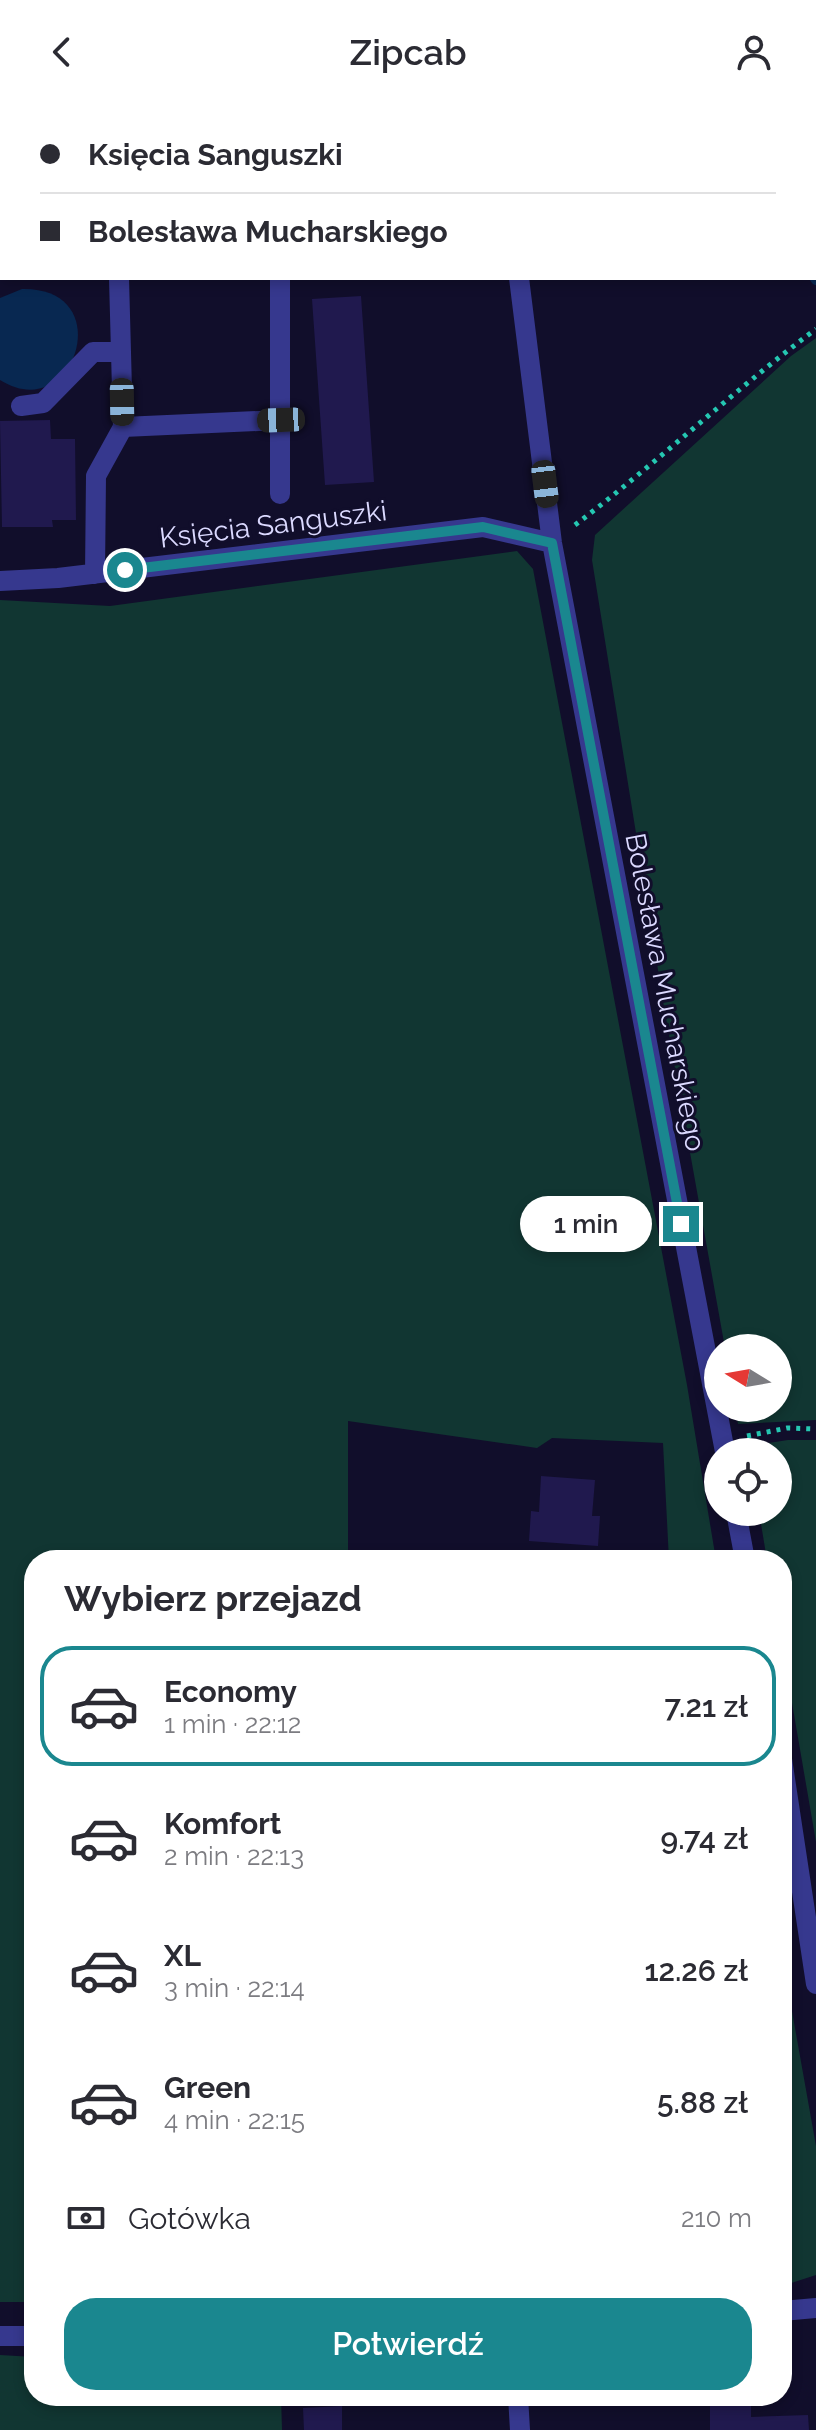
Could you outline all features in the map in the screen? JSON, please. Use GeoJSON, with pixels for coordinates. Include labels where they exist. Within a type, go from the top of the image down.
{"type":"FeatureCollection","features":[{"type":"Feature","properties":{"kind":"street"},"geometry":{"type":"LineString","coordinates":[[95,574],[96,476],[123,427],[119,280]]}},
{"type":"Feature","properties":{"kind":"street"},"geometry":{"type":"LineString","coordinates":[[280,280],[280,494]]}},
{"type":"Feature","properties":{"kind":"street","name":"Bolesława Mucharskiego"},"geometry":{"type":"LineString","coordinates":[[519,280],[552,543],[722,1438]]}},
{"type":"Feature","properties":{"kind":"street"},"geometry":{"type":"LineString","coordinates":[[21,406],[43,403],[93,352],[121,352]]}},
{"type":"Feature","properties":{"kind":"street"},"geometry":{"type":"LineString","coordinates":[[123,427],[281,420]]}},
{"type":"Feature","properties":{"kind":"street","name":"Księcia Sanguszki"},"geometry":{"type":"LineString","coordinates":[[0,581],[95,574],[483,527],[552,543]]}},
{"type":"Feature","properties":{"kind":"street"},"geometry":{"type":"LineString","coordinates":[[739,1526],[743,1550]]}},
{"type":"Feature","properties":{"kind":"street"},"geometry":{"type":"LineString","coordinates":[[792,1825],[816,1984]]}},
{"type":"Feature","properties":{"kind":"street"},"geometry":{"type":"LineString","coordinates":[[792,2310],[816,2308]]}},
{"type":"Feature","properties":{"kind":"street"},"geometry":{"type":"LineString","coordinates":[[0,2336],[24,2336]]}},
{"type":"Feature","properties":{"kind":"street"},"geometry":{"type":"LineString","coordinates":[[519,2406],[520,2430]]}},
{"type":"Feature","properties":{"kind":"path"},"geometry":{"type":"LineString","coordinates":[[552,543],[651,467],[755,374],[814,330]]}},
{"type":"Feature","properties":{"kind":"path"},"geometry":{"type":"LineString","coordinates":[[752,1438],[787,1428],[816,1429]]}},
{"type":"Feature","properties":{"kind":"green space"},"geometry":{"type":"Polygon","coordinates":[[[816,338],[816,1420],[792,1421],[792,1334],[722,1334],[664,1007],[592,560],[595,535],[791,356],[816,338]]]}},
{"type":"Feature","properties":{"kind":"green space"},"geometry":{"type":"Polygon","coordinates":[[[517,551],[533,569],[687,1385],[704,1488],[704,1526],[710,1526],[714,1550],[668,1550],[663,1443],[552,1438],[537,1448],[348,1421],[348,1550],[24,1550],[24,2302],[0,2302],[0,600],[110,606],[517,551]]]}},
{"type":"Feature","properties":{"kind":"green space"},"geometry":{"type":"Polygon","coordinates":[[[792,1440],[816,1440],[816,1842],[792,1703],[792,1550],[765,1550],[761,1526],[792,1526],[792,1440]]]}},
{"type":"Feature","properties":{"kind":"green space"},"geometry":{"type":"Polygon","coordinates":[[[792,2011],[816,2146],[816,2275],[792,2283],[792,2011]]]}},
{"type":"Feature","properties":{"kind":"green space"},"geometry":{"type":"Polygon","coordinates":[[[0,2355],[24,2356],[24,2406],[281,2406],[282,2430],[0,2430],[0,2355]]]}},
{"type":"Feature","properties":{"kind":"water"},"geometry":{"type":"Polygon","coordinates":[[[22,289],[52,294],[70,309],[78,329],[76,351],[65,371],[48,385],[26,390],[0,380],[0,298],[22,289]]]}},
{"type":"Feature","properties":{"kind":"building"},"geometry":{"type":"Polygon","coordinates":[[[361,296],[374,482],[325,485],[312,299],[361,296]]]}},
{"type":"Feature","properties":{"kind":"building"},"geometry":{"type":"Polygon","coordinates":[[[50,420],[51,439],[75,439],[76,520],[52,520],[53,527],[2,527],[0,421],[50,420]]]}},
{"type":"Feature","properties":{"kind":"building"},"geometry":{"type":"Polygon","coordinates":[[[541,1476],[595,1480],[592,1516],[600,1516],[598,1546],[529,1541],[531,1511],[539,1512],[541,1476]]]}},
{"type":"Feature","properties":{"kind":"building"},"geometry":{"type":"Polygon","coordinates":[[[342,2406],[342,2430],[304,2430],[303,2408],[342,2406]]]}},
{"type":"Feature","properties":{"kind":"building"},"geometry":{"type":"Polygon","coordinates":[[[710,2406],[751,2406],[751,2417],[808,2415],[809,2430],[710,2430],[710,2406]]]}},
{"type":"Feature","properties":{"kind":"route"},"geometry":{"type":"LineString","coordinates":[[125,570],[483,527],[552,543],[681,1224]]}}]}
